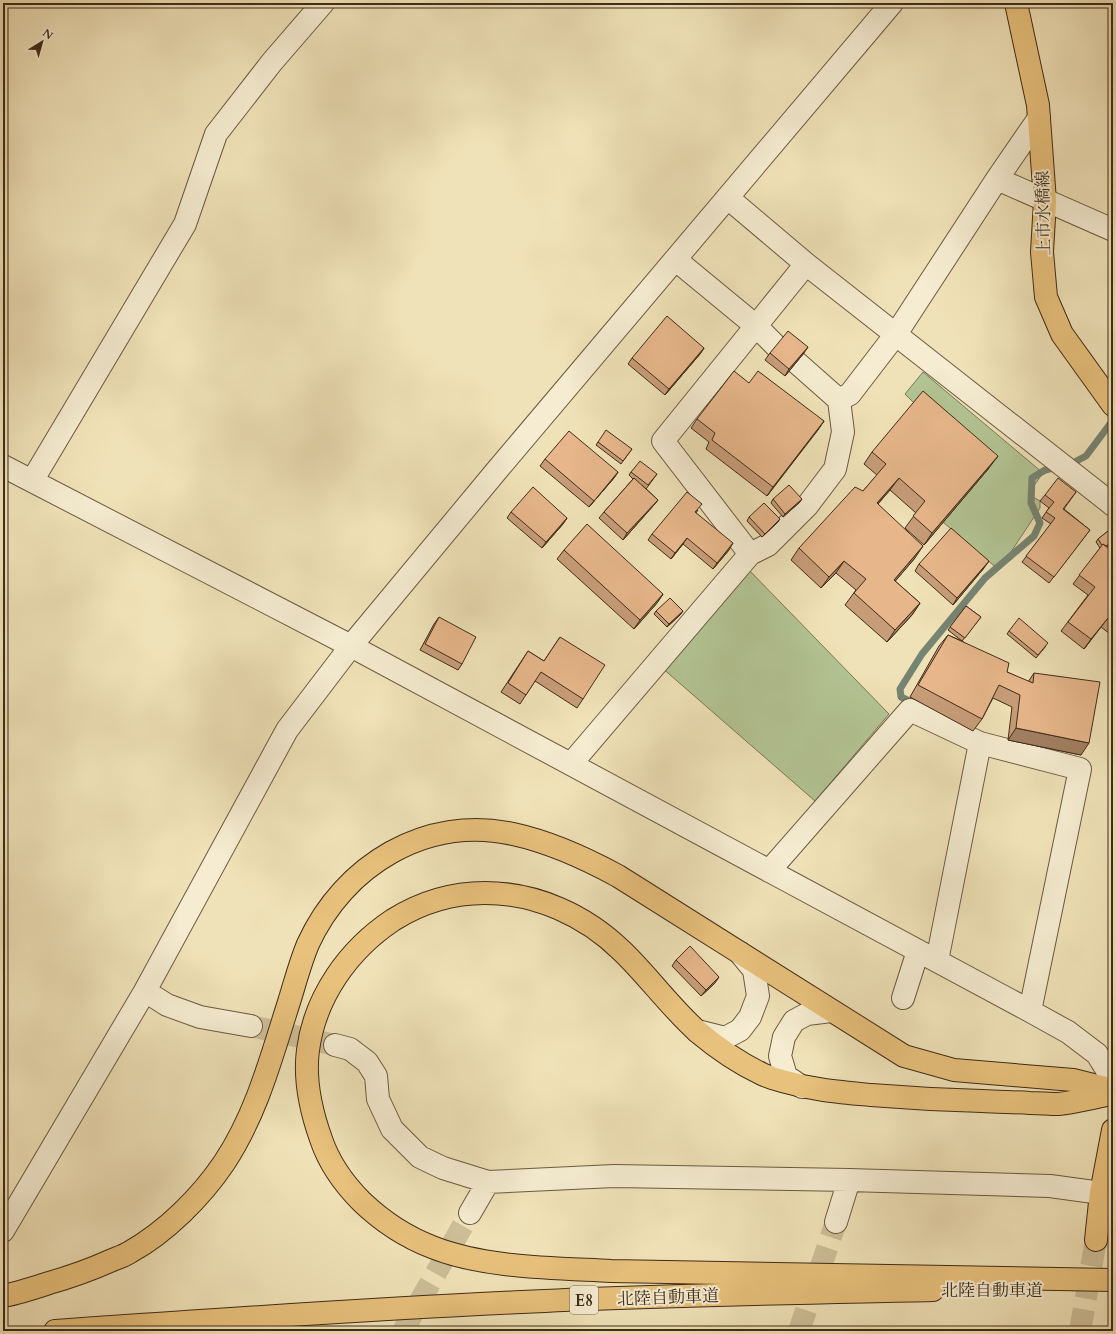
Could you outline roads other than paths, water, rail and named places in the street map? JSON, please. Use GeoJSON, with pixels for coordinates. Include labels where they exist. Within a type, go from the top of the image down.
{"type":"FeatureCollection","features":[{"type":"Feature","properties":{"kind":"main road","name":"上市水橋線"},"geometry":{"type":"LineString","coordinates":[[1016,3],[1038,105],[1045,201],[1042,252],[1046,297],[1062,334],[1113,405]]}},
{"type":"Feature","properties":{"kind":"main road"},"geometry":{"type":"LineString","coordinates":[[3,1296],[80,1274],[130,1252],[165,1228],[199,1196],[224,1164],[244,1129],[256,1102],[305,952],[324,915],[347,887],[371,865],[395,849],[450,831],[488,830],[513,834],[543,842],[585,858],[618,876],[904,1056],[954,1070],[1073,1080],[1113,1090]]}},
{"type":"Feature","properties":{"kind":"main road"},"geometry":{"type":"LineString","coordinates":[[1113,1094],[1059,1104],[926,1100],[822,1091],[802,1087],[764,1075],[726,1053],[697,1031],[622,950],[594,928],[564,910],[533,898],[499,893],[469,893],[437,900],[403,914],[377,930],[356,950],[334,979],[317,1012],[308,1050],[308,1079],[311,1111],[323,1145],[333,1166],[351,1191],[373,1212],[398,1230],[432,1248],[473,1259],[535,1267],[610,1271],[1113,1280]]}},
{"type":"Feature","properties":{"kind":"main road"},"geometry":{"type":"LineString","coordinates":[[1096,1240],[1101,1193],[1113,1130]]}},
{"type":"Feature","properties":{"kind":"main road","name":"北陸自動車道"},"geometry":{"type":"LineString","coordinates":[[55,1331],[288,1315],[524,1302],[742,1294],[953,1290],[1113,1290]]}},
{"type":"Feature","properties":{"kind":"street"},"geometry":{"type":"LineString","coordinates":[[32,481],[185,224],[216,134],[272,62],[323,3]]}},
{"type":"Feature","properties":{"kind":"street"},"geometry":{"type":"LineString","coordinates":[[4,1229],[145,991],[287,730],[351,646],[498,469],[892,3]]}},
{"type":"Feature","properties":{"kind":"street"},"geometry":{"type":"LineString","coordinates":[[839,400],[850,394],[896,334],[997,179],[1039,118]]}},
{"type":"Feature","properties":{"kind":"street"},"geometry":{"type":"LineString","coordinates":[[997,179],[1113,230]]}},
{"type":"Feature","properties":{"kind":"street"},"geometry":{"type":"LineString","coordinates":[[728,198],[806,264],[1113,505]]}},
{"type":"Feature","properties":{"kind":"street"},"geometry":{"type":"LineString","coordinates":[[676,260],[756,326],[776,346]]}},
{"type":"Feature","properties":{"kind":"street"},"geometry":{"type":"LineString","coordinates":[[750,554],[664,441],[806,264]]}},
{"type":"Feature","properties":{"kind":"street"},"geometry":{"type":"LineString","coordinates":[[571,764],[750,554],[768,545],[807,506],[835,469],[843,432],[839,400],[796,362]]}},
{"type":"Feature","properties":{"kind":"street"},"geometry":{"type":"LineString","coordinates":[[3,466],[351,646],[1068,1032],[1097,1054],[1113,1080]]}},
{"type":"Feature","properties":{"kind":"street"},"geometry":{"type":"LineString","coordinates":[[769,871],[910,710],[980,743],[1080,770],[1030,1011]]}},
{"type":"Feature","properties":{"kind":"street"},"geometry":{"type":"LineString","coordinates":[[903,998],[928,956],[980,743]]}},
{"type":"Feature","properties":{"kind":"street"},"geometry":{"type":"LineString","coordinates":[[697,1031],[725,1038],[740,1030],[750,1017],[758,996],[754,970],[740,953]]}},
{"type":"Feature","properties":{"kind":"street"},"geometry":{"type":"LineString","coordinates":[[145,991],[167,1005],[200,1017],[251,1026]]}},
{"type":"Feature","properties":{"kind":"street"},"geometry":{"type":"LineString","coordinates":[[802,1087],[786,1076],[780,1056],[784,1037],[794,1022],[807,1014],[831,1011]]}},
{"type":"Feature","properties":{"kind":"street"},"geometry":{"type":"LineString","coordinates":[[335,1045],[350,1049],[367,1062],[376,1076],[378,1099],[392,1129],[420,1157],[443,1168],[488,1182],[614,1176],[849,1180],[1050,1186],[1101,1193]]}},
{"type":"Feature","properties":{"kind":"street"},"geometry":{"type":"LineString","coordinates":[[836,1222],[849,1180]]}},
{"type":"Feature","properties":{"kind":"street"},"geometry":{"type":"LineString","coordinates":[[470,1213],[488,1182]]}},
{"type":"Feature","properties":{"kind":"waterway"},"geometry":{"type":"LineString","coordinates":[[1069,465],[1086,456],[1113,420]]}},
{"type":"Feature","properties":{"kind":"waterway"},"geometry":{"type":"LineString","coordinates":[[915,704],[901,697],[900,689],[922,654],[985,578],[1034,536],[1040,523],[1031,503],[1032,478],[1045,470],[1057,467]]}},
{"type":"Feature","properties":{"kind":"tunnel"},"geometry":{"type":"LineString","coordinates":[[251,1026],[335,1045]]}},
{"type":"Feature","properties":{"kind":"tunnel"},"geometry":{"type":"LineString","coordinates":[[403,1331],[470,1213]]}},
{"type":"Feature","properties":{"kind":"tunnel"},"geometry":{"type":"LineString","coordinates":[[799,1331],[836,1222]]}},
{"type":"Feature","properties":{"kind":"tunnel"},"geometry":{"type":"LineString","coordinates":[[1080,1331],[1096,1240]]}}]}
